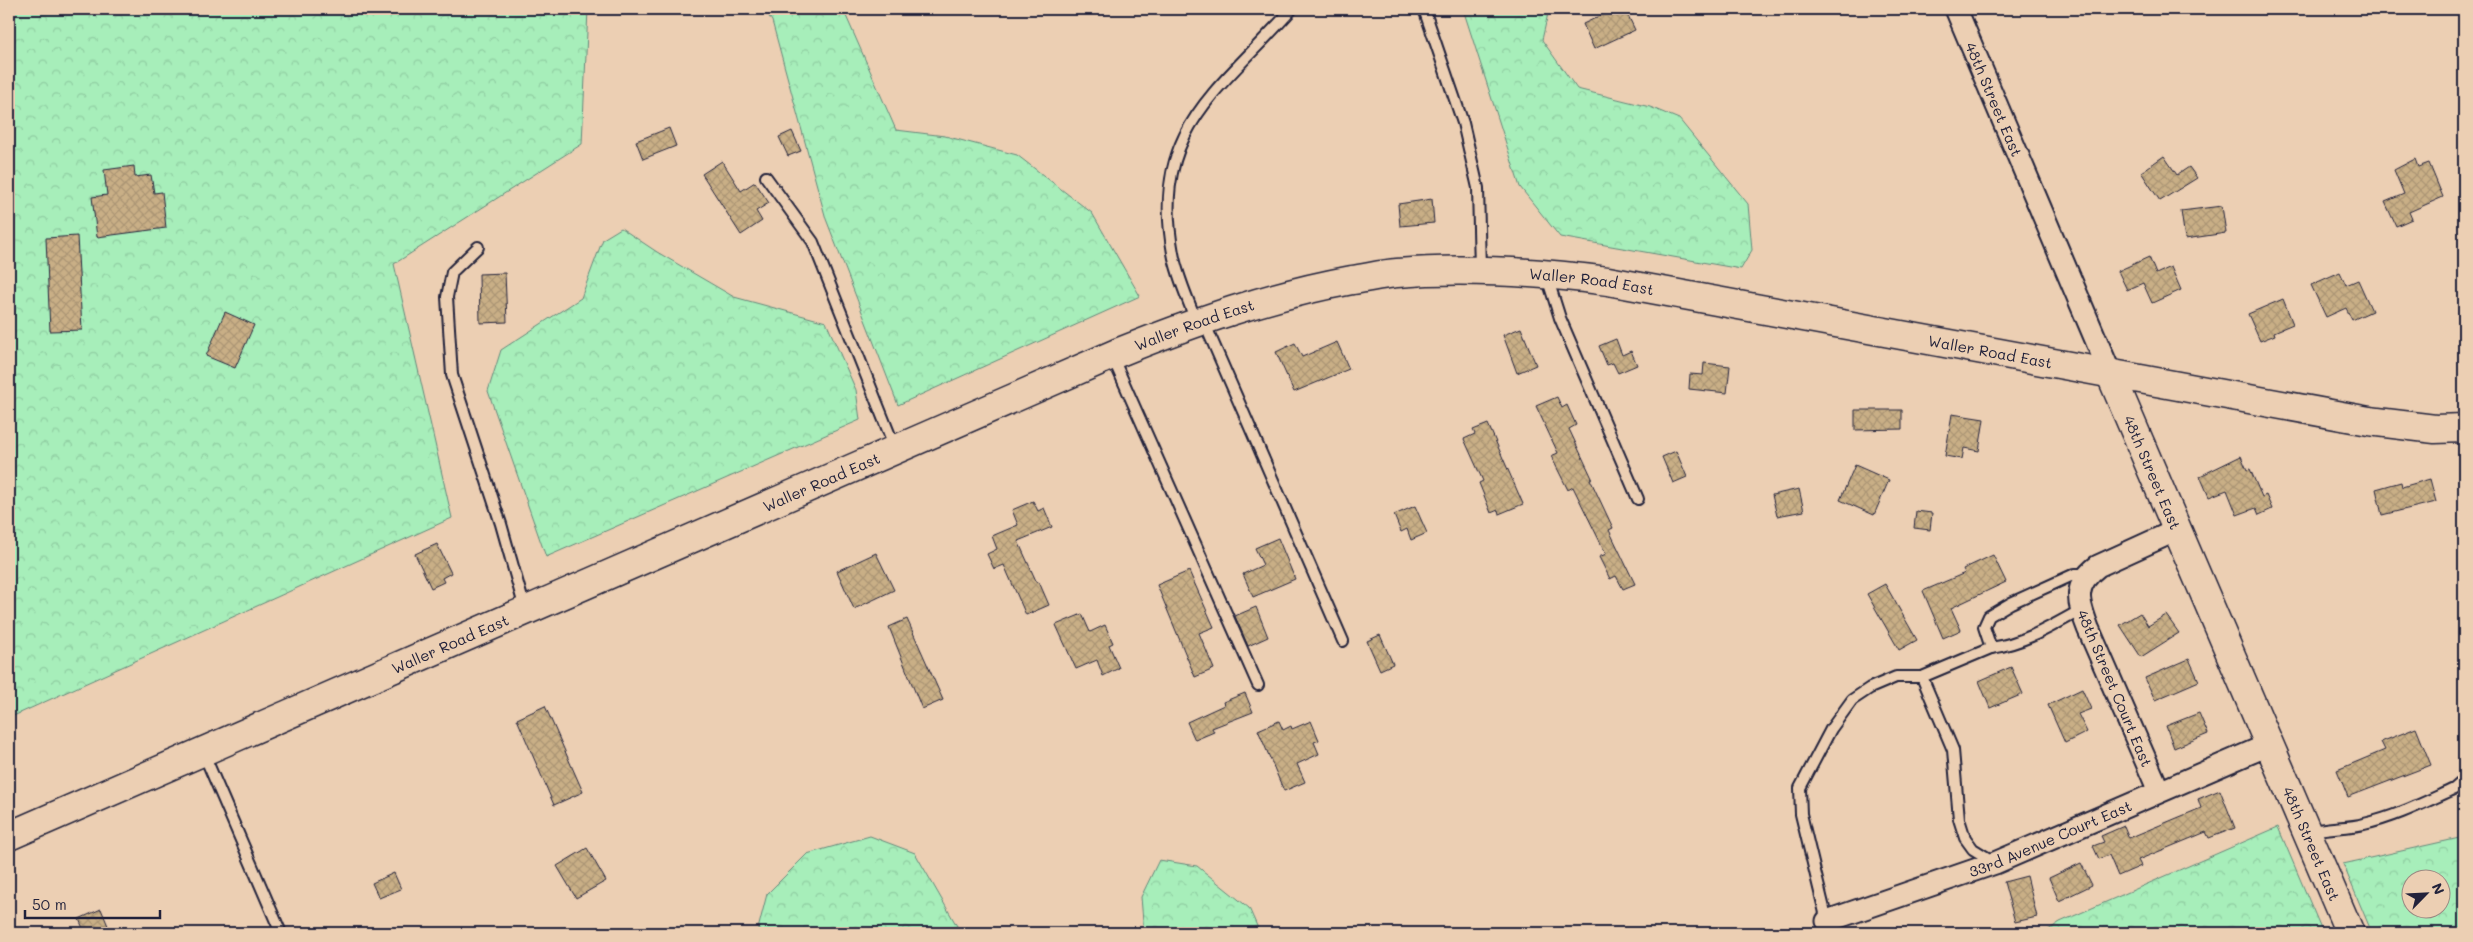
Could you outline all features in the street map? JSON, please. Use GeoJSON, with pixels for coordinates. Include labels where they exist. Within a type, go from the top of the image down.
{"type":"FeatureCollection","features":[{"type":"Feature","properties":{"kind":"street","name":"48th Street East"},"geometry":{"type":"LineString","coordinates":[[1956,9],[2268,745],[2350,933]]}},
{"type":"Feature","properties":{"kind":"street","name":"Waller Road East"},"geometry":{"type":"LineString","coordinates":[[9,836],[1112,355],[1199,320],[1315,287],[1395,273],[1480,270],[1546,274],[1608,281],[2369,421],[2435,430],[2464,428]]}},
{"type":"Feature","properties":{"kind":"street"},"geometry":{"type":"LineString","coordinates":[[2085,579],[2110,559],[2177,530]]}},
{"type":"Feature","properties":{"kind":"street","name":"48th Street Court East"},"geometry":{"type":"LineString","coordinates":[[2085,579],[2079,594],[2081,610],[2159,791]]}},
{"type":"Feature","properties":{"kind":"street","name":"33rd Avenue Court East"},"geometry":{"type":"LineString","coordinates":[[1827,921],[1995,863],[2268,745]]}},
{"type":"Feature","properties":{"kind":"lane"},"geometry":{"type":"LineString","coordinates":[[1292,9],[1213,92],[1192,119],[1178,147],[1170,178],[1168,218],[1173,254],[1199,320],[1343,641]]}},
{"type":"Feature","properties":{"kind":"lane"},"geometry":{"type":"LineString","coordinates":[[1424,9],[1463,123],[1478,188],[1480,270]]}},
{"type":"Feature","properties":{"kind":"lane"},"geometry":{"type":"LineString","coordinates":[[766,177],[814,242],[895,449]]}},
{"type":"Feature","properties":{"kind":"lane"},"geometry":{"type":"LineString","coordinates":[[478,247],[452,272],[447,297],[452,375],[501,524],[525,610]]}},
{"type":"Feature","properties":{"kind":"lane"},"geometry":{"type":"LineString","coordinates":[[1546,274],[1560,318],[1638,499]]}},
{"type":"Feature","properties":{"kind":"lane"},"geometry":{"type":"LineString","coordinates":[[1112,355],[1258,684]]}},
{"type":"Feature","properties":{"kind":"lane"},"geometry":{"type":"LineString","coordinates":[[1991,648],[1984,627],[1989,616],[2041,588],[2074,574],[2085,579]]}},
{"type":"Feature","properties":{"kind":"lane"},"geometry":{"type":"LineString","coordinates":[[1827,921],[1801,814],[1800,788],[1831,729],[1852,700],[1870,688],[1896,677],[1922,677],[1991,648],[2026,640],[2081,610]]}},
{"type":"Feature","properties":{"kind":"lane"},"geometry":{"type":"LineString","coordinates":[[1922,677],[1953,750],[1959,820],[1965,838],[1974,849],[1995,863]]}},
{"type":"Feature","properties":{"kind":"lane"},"geometry":{"type":"LineString","coordinates":[[202,752],[281,933]]}},
{"type":"Feature","properties":{"kind":"lane"},"geometry":{"type":"LineString","coordinates":[[2309,841],[2320,829],[2362,825],[2385,818],[2454,789],[2462,782]]}},
{"type":"Feature","properties":{"kind":"green space"},"geometry":{"type":"Polygon","coordinates":[[[9,9],[588,9],[582,144],[394,264],[452,518],[9,718],[9,9]]]}},
{"type":"Feature","properties":{"kind":"green space"},"geometry":{"type":"Polygon","coordinates":[[[764,9],[843,9],[896,130],[945,136],[1017,155],[1092,213],[1140,296],[898,405],[826,219],[772,21],[764,9]]]}},
{"type":"Feature","properties":{"kind":"green space"},"geometry":{"type":"Polygon","coordinates":[[[1463,9],[1549,9],[1542,40],[1577,89],[1650,107],[1679,119],[1748,204],[1752,250],[1741,269],[1560,237],[1520,187],[1463,9]]]}},
{"type":"Feature","properties":{"kind":"green space"},"geometry":{"type":"Polygon","coordinates":[[[621,228],[657,252],[734,297],[826,322],[856,390],[860,420],[546,557],[488,391],[501,350],[581,298],[603,239],[621,228]]]}},
{"type":"Feature","properties":{"kind":"green space"},"geometry":{"type":"Polygon","coordinates":[[[2278,827],[2323,933],[2044,933],[2060,922],[2278,827]]]}},
{"type":"Feature","properties":{"kind":"green space"},"geometry":{"type":"Polygon","coordinates":[[[870,836],[915,853],[961,933],[757,933],[767,894],[807,854],[870,836]]]}},
{"type":"Feature","properties":{"kind":"green space"},"geometry":{"type":"Polygon","coordinates":[[[2464,837],[2464,933],[2372,933],[2343,864],[2464,837]]]}},
{"type":"Feature","properties":{"kind":"green space"},"geometry":{"type":"Polygon","coordinates":[[[1159,860],[1197,866],[1249,908],[1260,933],[1144,933],[1141,897],[1159,860]]]}},
{"type":"Feature","properties":{"kind":"building"},"geometry":{"type":"Polygon","coordinates":[[[1615,9],[1625,9],[1635,30],[1594,49],[1583,24],[1615,9]]]}},
{"type":"Feature","properties":{"kind":"building"},"geometry":{"type":"Polygon","coordinates":[[[669,128],[676,146],[643,159],[636,141],[669,128]]]}},
{"type":"Feature","properties":{"kind":"building"},"geometry":{"type":"Polygon","coordinates":[[[792,131],[801,151],[788,156],[779,137],[792,131]]]}},
{"type":"Feature","properties":{"kind":"building"},"geometry":{"type":"Polygon","coordinates":[[[2164,156],[2177,175],[2189,167],[2197,178],[2160,201],[2141,172],[2164,156]]]}},
{"type":"Feature","properties":{"kind":"building"},"geometry":{"type":"Polygon","coordinates":[[[2415,159],[2418,167],[2429,163],[2443,197],[2409,212],[2412,219],[2396,226],[2385,202],[2404,194],[2394,170],[2415,159]]]}},
{"type":"Feature","properties":{"kind":"building"},"geometry":{"type":"Polygon","coordinates":[[[722,161],[741,191],[755,182],[769,203],[756,211],[762,221],[741,235],[702,174],[722,161]]]}},
{"type":"Feature","properties":{"kind":"building"},"geometry":{"type":"Polygon","coordinates":[[[134,166],[135,177],[151,175],[154,193],[162,192],[166,228],[97,237],[92,197],[107,195],[104,170],[134,166]]]}},
{"type":"Feature","properties":{"kind":"building"},"geometry":{"type":"Polygon","coordinates":[[[1432,199],[1434,223],[1400,226],[1398,204],[1432,199]]]}},
{"type":"Feature","properties":{"kind":"building"},"geometry":{"type":"Polygon","coordinates":[[[2222,206],[2226,233],[2185,239],[2181,211],[2222,206]]]}},
{"type":"Feature","properties":{"kind":"building"},"geometry":{"type":"Polygon","coordinates":[[[77,236],[82,330],[50,331],[46,238],[77,236]]]}},
{"type":"Feature","properties":{"kind":"building"},"geometry":{"type":"Polygon","coordinates":[[[2149,257],[2156,274],[2171,267],[2181,290],[2152,303],[2143,283],[2127,290],[2118,271],[2149,257]]]}},
{"type":"Feature","properties":{"kind":"building"},"geometry":{"type":"Polygon","coordinates":[[[2340,272],[2346,285],[2358,280],[2372,311],[2352,320],[2346,308],[2326,317],[2311,285],[2340,272]]]}},
{"type":"Feature","properties":{"kind":"building"},"geometry":{"type":"Polygon","coordinates":[[[505,273],[507,322],[480,323],[479,274],[505,273]]]}},
{"type":"Feature","properties":{"kind":"building"},"geometry":{"type":"Polygon","coordinates":[[[2283,299],[2293,324],[2274,332],[2275,335],[2260,341],[2248,314],[2283,299]]]}},
{"type":"Feature","properties":{"kind":"building"},"geometry":{"type":"Polygon","coordinates":[[[225,312],[254,325],[235,368],[206,356],[225,312]]]}},
{"type":"Feature","properties":{"kind":"building"},"geometry":{"type":"Polygon","coordinates":[[[1521,328],[1536,365],[1517,373],[1503,335],[1521,328]]]}},
{"type":"Feature","properties":{"kind":"building"},"geometry":{"type":"Polygon","coordinates":[[[1616,339],[1622,355],[1631,351],[1637,365],[1618,373],[1613,363],[1607,365],[1599,346],[1616,339]]]}},
{"type":"Feature","properties":{"kind":"building"},"geometry":{"type":"Polygon","coordinates":[[[1337,342],[1349,369],[1294,392],[1276,352],[1295,343],[1302,357],[1337,342]]]}},
{"type":"Feature","properties":{"kind":"building"},"geometry":{"type":"Polygon","coordinates":[[[1704,363],[1730,366],[1727,393],[1689,389],[1690,374],[1703,375],[1704,363]]]}},
{"type":"Feature","properties":{"kind":"building"},"geometry":{"type":"Polygon","coordinates":[[[1557,397],[1562,408],[1567,405],[1576,425],[1569,429],[1613,528],[1609,530],[1635,584],[1623,589],[1616,576],[1610,579],[1599,557],[1606,554],[1573,487],[1568,490],[1551,456],[1558,453],[1536,406],[1557,397]]]}},
{"type":"Feature","properties":{"kind":"building"},"geometry":{"type":"Polygon","coordinates":[[[1855,410],[1902,410],[1902,429],[1855,430],[1855,410]]]}},
{"type":"Feature","properties":{"kind":"building"},"geometry":{"type":"Polygon","coordinates":[[[1952,414],[1984,419],[1979,451],[1964,448],[1962,459],[1945,456],[1952,414]]]}},
{"type":"Feature","properties":{"kind":"building"},"geometry":{"type":"Polygon","coordinates":[[[1488,424],[1523,504],[1499,514],[1498,510],[1491,513],[1479,483],[1483,481],[1464,439],[1475,434],[1473,430],[1488,424]]]}},
{"type":"Feature","properties":{"kind":"building"},"geometry":{"type":"Polygon","coordinates":[[[1676,451],[1687,477],[1673,483],[1662,457],[1676,451]]]}},
{"type":"Feature","properties":{"kind":"building"},"geometry":{"type":"Polygon","coordinates":[[[2241,456],[2247,470],[2250,469],[2262,497],[2266,495],[2272,509],[2259,515],[2256,508],[2237,515],[2227,490],[2209,497],[2200,476],[2241,456]]]}},
{"type":"Feature","properties":{"kind":"building"},"geometry":{"type":"Polygon","coordinates":[[[1855,465],[1889,480],[1874,515],[1840,500],[1855,465]]]}},
{"type":"Feature","properties":{"kind":"building"},"geometry":{"type":"Polygon","coordinates":[[[2430,479],[2436,502],[2382,515],[2376,489],[2401,482],[2402,487],[2430,479]]]}},
{"type":"Feature","properties":{"kind":"building"},"geometry":{"type":"Polygon","coordinates":[[[1799,489],[1804,511],[1777,516],[1772,495],[1799,489]]]}},
{"type":"Feature","properties":{"kind":"building"},"geometry":{"type":"Polygon","coordinates":[[[1033,501],[1038,511],[1044,508],[1052,527],[1018,541],[1049,605],[1026,615],[1004,565],[994,569],[987,554],[997,549],[992,536],[1018,525],[1012,510],[1033,501]]]}},
{"type":"Feature","properties":{"kind":"building"},"geometry":{"type":"Polygon","coordinates":[[[1415,506],[1427,533],[1411,540],[1407,529],[1401,532],[1394,515],[1415,506]]]}},
{"type":"Feature","properties":{"kind":"building"},"geometry":{"type":"Polygon","coordinates":[[[1916,511],[1932,513],[1930,530],[1914,528],[1916,511]]]}},
{"type":"Feature","properties":{"kind":"building"},"geometry":{"type":"Polygon","coordinates":[[[1278,538],[1295,579],[1253,597],[1243,574],[1263,565],[1255,548],[1278,538]]]}},
{"type":"Feature","properties":{"kind":"building"},"geometry":{"type":"Polygon","coordinates":[[[437,544],[451,573],[442,578],[444,582],[431,588],[415,554],[437,544]]]}},
{"type":"Feature","properties":{"kind":"building"},"geometry":{"type":"Polygon","coordinates":[[[876,553],[894,590],[854,609],[837,571],[876,553]]]}},
{"type":"Feature","properties":{"kind":"building"},"geometry":{"type":"Polygon","coordinates":[[[1993,555],[2006,582],[1951,608],[1961,630],[1943,638],[1923,591],[1965,573],[1963,569],[1993,555]]]}},
{"type":"Feature","properties":{"kind":"building"},"geometry":{"type":"Polygon","coordinates":[[[1189,571],[1214,627],[1199,633],[1214,669],[1195,677],[1157,585],[1189,571]]]}},
{"type":"Feature","properties":{"kind":"building"},"geometry":{"type":"Polygon","coordinates":[[[1885,584],[1917,640],[1899,650],[1867,594],[1885,584]]]}},
{"type":"Feature","properties":{"kind":"building"},"geometry":{"type":"Polygon","coordinates":[[[1256,607],[1268,637],[1248,646],[1235,616],[1256,607]]]}},
{"type":"Feature","properties":{"kind":"building"},"geometry":{"type":"Polygon","coordinates":[[[2140,613],[2148,626],[2166,615],[2179,633],[2141,657],[2120,625],[2140,613]]]}},
{"type":"Feature","properties":{"kind":"building"},"geometry":{"type":"Polygon","coordinates":[[[1082,614],[1090,632],[1105,625],[1113,643],[1109,645],[1119,668],[1103,676],[1097,660],[1076,669],[1056,625],[1082,614]]]}},
{"type":"Feature","properties":{"kind":"building"},"geometry":{"type":"Polygon","coordinates":[[[907,619],[943,700],[922,709],[889,627],[907,619]]]}},
{"type":"Feature","properties":{"kind":"building"},"geometry":{"type":"Polygon","coordinates":[[[1380,635],[1393,664],[1380,670],[1367,641],[1380,635]]]}},
{"type":"Feature","properties":{"kind":"building"},"geometry":{"type":"Polygon","coordinates":[[[2189,659],[2199,681],[2155,700],[2145,678],[2189,659]]]}},
{"type":"Feature","properties":{"kind":"building"},"geometry":{"type":"Polygon","coordinates":[[[2011,667],[2023,694],[1990,708],[1979,681],[2011,667]]]}},
{"type":"Feature","properties":{"kind":"building"},"geometry":{"type":"Polygon","coordinates":[[[2082,689],[2091,709],[2078,714],[2087,732],[2065,743],[2048,705],[2082,689]]]}},
{"type":"Feature","properties":{"kind":"building"},"geometry":{"type":"Polygon","coordinates":[[[1245,693],[1253,712],[1212,728],[1214,732],[1195,740],[1187,722],[1224,705],[1223,702],[1245,693]]]}},
{"type":"Feature","properties":{"kind":"building"},"geometry":{"type":"Polygon","coordinates":[[[545,706],[583,792],[554,805],[517,719],[545,706]]]}},
{"type":"Feature","properties":{"kind":"building"},"geometry":{"type":"Polygon","coordinates":[[[2199,713],[2208,734],[2174,748],[2166,726],[2199,713]]]}},
{"type":"Feature","properties":{"kind":"building"},"geometry":{"type":"Polygon","coordinates":[[[1279,721],[1283,730],[1291,726],[1292,729],[1311,721],[1319,740],[1314,742],[1319,754],[1297,764],[1305,782],[1284,791],[1258,730],[1279,721]]]}},
{"type":"Feature","properties":{"kind":"building"},"geometry":{"type":"Polygon","coordinates":[[[2416,728],[2431,765],[2348,797],[2337,770],[2385,750],[2381,742],[2416,728]]]}},
{"type":"Feature","properties":{"kind":"building"},"geometry":{"type":"Polygon","coordinates":[[[2220,790],[2235,828],[2209,838],[2206,832],[2138,860],[2141,866],[2118,876],[2109,855],[2099,859],[2093,846],[2104,842],[2101,836],[2124,826],[2129,838],[2201,808],[2198,799],[2220,790]]]}},
{"type":"Feature","properties":{"kind":"building"},"geometry":{"type":"Polygon","coordinates":[[[587,848],[606,881],[576,898],[557,866],[587,848]]]}},
{"type":"Feature","properties":{"kind":"building"},"geometry":{"type":"Polygon","coordinates":[[[2081,863],[2092,885],[2059,901],[2049,878],[2081,863]]]}},
{"type":"Feature","properties":{"kind":"building"},"geometry":{"type":"Polygon","coordinates":[[[394,873],[401,889],[379,898],[372,883],[394,873]]]}},
{"type":"Feature","properties":{"kind":"building"},"geometry":{"type":"Polygon","coordinates":[[[2027,876],[2037,917],[2015,922],[2004,882],[2027,876]]]}},
{"type":"Feature","properties":{"kind":"building"},"geometry":{"type":"Polygon","coordinates":[[[101,909],[111,933],[85,933],[79,919],[101,909]]]}}]}
